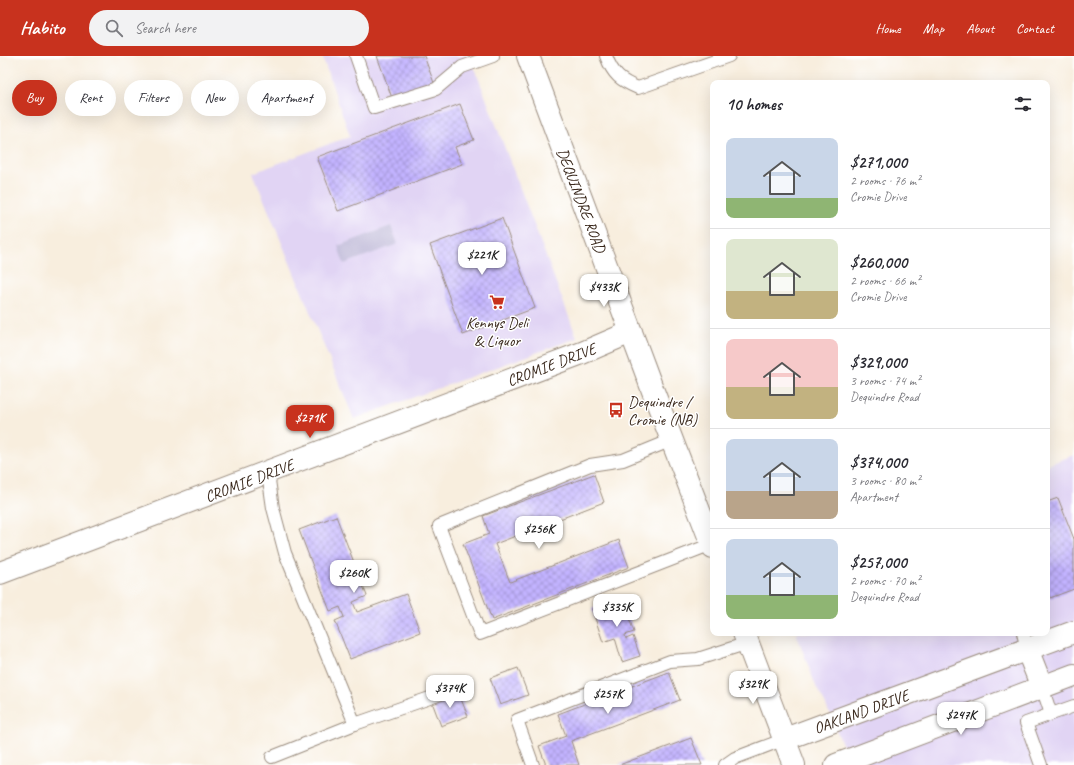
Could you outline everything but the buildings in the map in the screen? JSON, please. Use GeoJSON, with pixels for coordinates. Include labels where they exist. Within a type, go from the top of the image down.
{"type":"FeatureCollection","features":[{"type":"Feature","properties":{"kind":"street","name":"DEQUINDRE ROAD"},"geometry":{"type":"LineString","coordinates":[[528,56],[710,540]]}},
{"type":"Feature","properties":{"kind":"street","name":"CROMIE DRIVE"},"geometry":{"type":"LineString","coordinates":[[0,573],[268,473],[582,353],[631,332]]}},
{"type":"Feature","properties":{"kind":"street","name":"OAKLAND DRIVE"},"geometry":{"type":"LineString","coordinates":[[785,739],[1025,641],[1074,632]]}},
{"type":"Feature","properties":{"kind":"street"},"geometry":{"type":"LineString","coordinates":[[746,638],[794,765]]}},
{"type":"Feature","properties":{"kind":"street"},"geometry":{"type":"LineString","coordinates":[[1025,641],[1042,687]]}},
{"type":"Feature","properties":{"kind":"street"},"geometry":{"type":"LineString","coordinates":[[836,765],[1074,675]]}},
{"type":"Feature","properties":{"kind":"lane"},"geometry":{"type":"LineString","coordinates":[[356,56],[374,108],[436,89],[462,67],[493,56]]}},
{"type":"Feature","properties":{"kind":"lane"},"geometry":{"type":"LineString","coordinates":[[606,56],[610,66],[622,81],[638,88],[729,56]]}},
{"type":"Feature","properties":{"kind":"lane"},"geometry":{"type":"LineString","coordinates":[[672,440],[623,460],[590,465],[439,526],[480,634],[710,546]]}},
{"type":"Feature","properties":{"kind":"lane"},"geometry":{"type":"LineString","coordinates":[[268,473],[273,508],[285,553],[355,724]]}},
{"type":"Feature","properties":{"kind":"lane"},"geometry":{"type":"LineString","coordinates":[[533,765],[517,720],[670,661],[698,660],[746,638]]}},
{"type":"Feature","properties":{"kind":"lane"},"geometry":{"type":"LineString","coordinates":[[1042,687],[1052,714]]}},
{"type":"Feature","properties":{"kind":"lane"},"geometry":{"type":"LineString","coordinates":[[272,757],[355,724],[444,693]]}},
{"type":"Feature","properties":{"kind":"lane"},"geometry":{"type":"LineString","coordinates":[[1041,765],[1026,723],[1074,706]]}},
{"type":"Feature","properties":{"kind":"lane"},"geometry":{"type":"LineString","coordinates":[[725,765],[735,758],[785,739]]}},
{"type":"Feature","properties":{"kind":"shaded area"},"geometry":{"type":"Polygon","coordinates":[[[322,56],[470,56],[577,338],[354,419],[253,173],[350,136],[322,56]]]}},
{"type":"Feature","properties":{"kind":"shaded area"},"geometry":{"type":"Polygon","coordinates":[[[391,226],[398,244],[344,264],[338,246],[391,226]]]}},
{"type":"Feature","properties":{"kind":"shaded area"},"geometry":{"type":"Polygon","coordinates":[[[1074,455],[1074,765],[851,765],[825,703],[817,689],[797,636],[1050,636],[1050,464],[1074,455]]]}},
{"type":"Feature","properties":{"kind":"place","name":"Kennys Deli & Liquor"},"geometry":{"type":"Point","coordinates":[497,302]}},
{"type":"Feature","properties":{"kind":"place","name":"Dequindre / Cromie (NB)"},"geometry":{"type":"Point","coordinates":[616,410]}}]}
